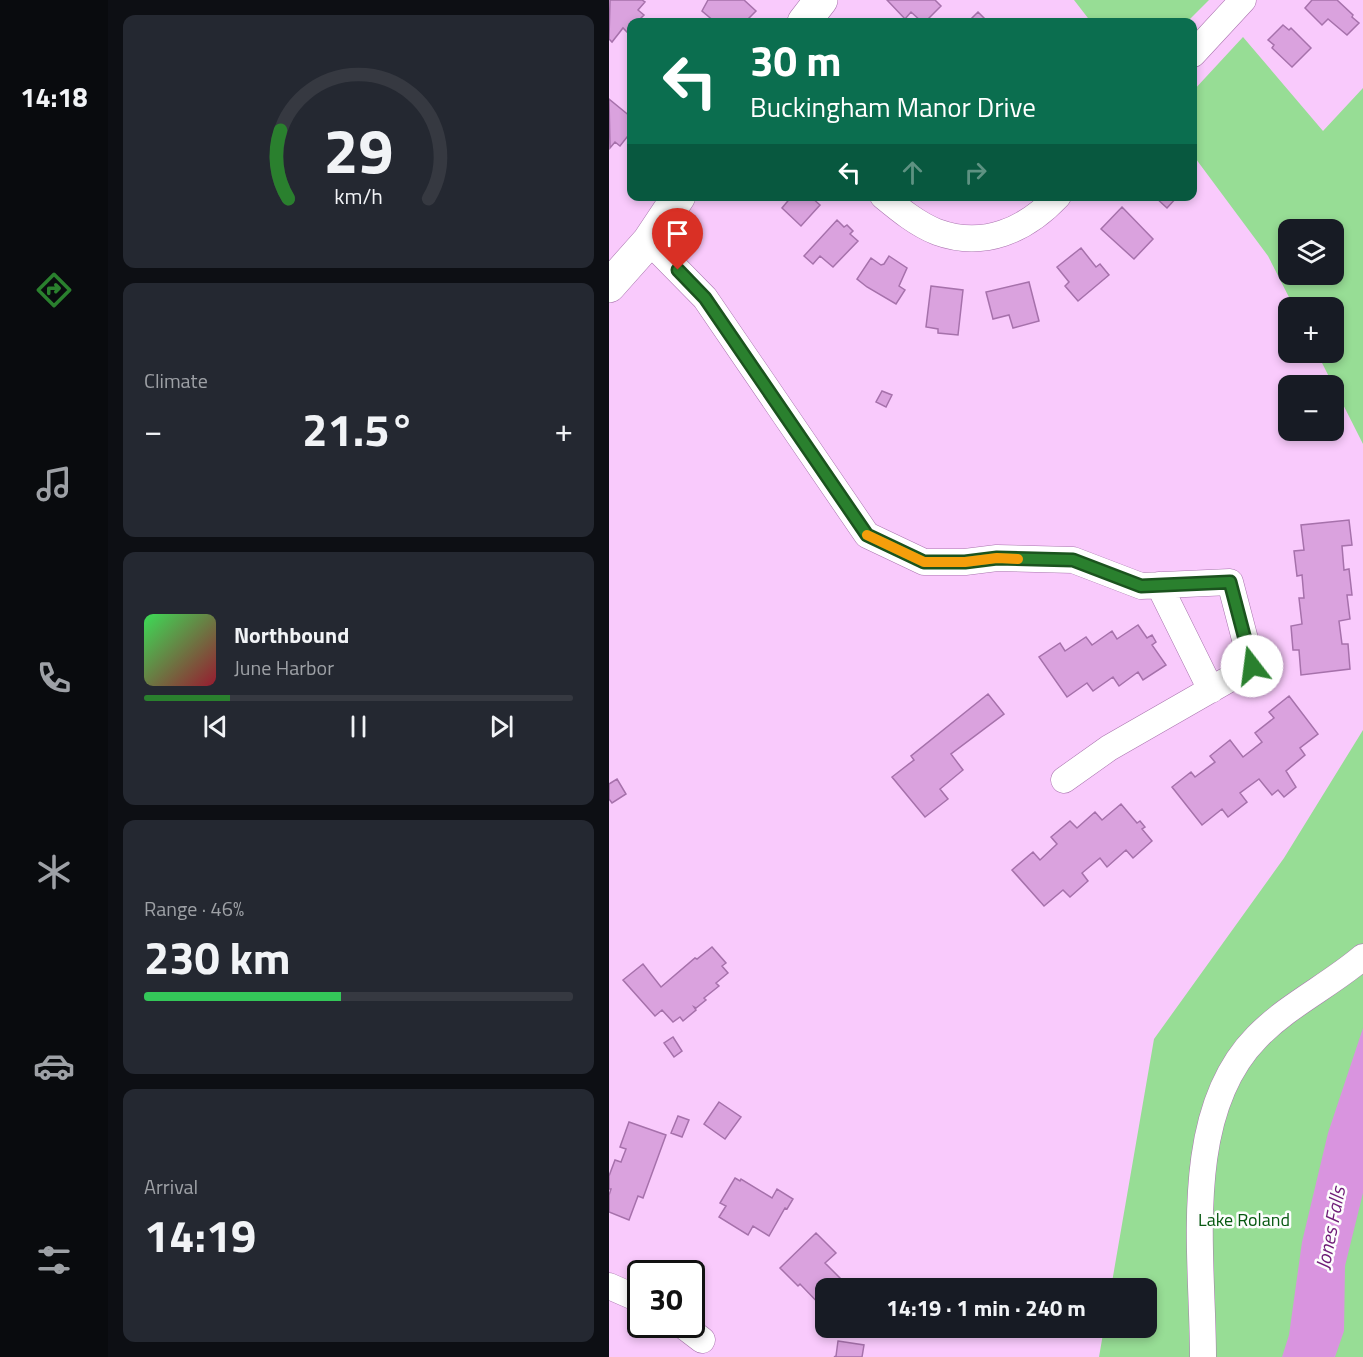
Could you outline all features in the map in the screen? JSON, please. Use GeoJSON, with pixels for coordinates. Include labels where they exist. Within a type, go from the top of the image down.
{"type":"FeatureCollection","features":[{"type":"Feature","properties":{"kind":"street"},"geometry":{"type":"LineString","coordinates":[[807,18],[821,0]]}},
{"type":"Feature","properties":{"kind":"street"},"geometry":{"type":"LineString","coordinates":[[1197,50],[1243,0]]}},
{"type":"Feature","properties":{"kind":"street"},"geometry":{"type":"LineString","coordinates":[[609,286],[649,241],[676,201]]}},
{"type":"Feature","properties":{"kind":"street"},"geometry":{"type":"LineString","coordinates":[[889,201],[910,218],[938,232],[965,238],[987,238],[1013,230],[1041,214],[1053,201]]}},
{"type":"Feature","properties":{"kind":"street"},"geometry":{"type":"LineString","coordinates":[[649,241],[705,298],[867,535],[924,562],[965,562],[997,558],[1073,560],[1141,586],[1230,582],[1252,666],[1109,748],[1064,780]]}},
{"type":"Feature","properties":{"kind":"street"},"geometry":{"type":"LineString","coordinates":[[1159,585],[1211,690]]}},
{"type":"Feature","properties":{"kind":"street"},"geometry":{"type":"LineString","coordinates":[[1203,1357],[1200,1207],[1211,1123],[1219,1100],[1229,1076],[1255,1039],[1279,1017],[1363,957]]}},
{"type":"Feature","properties":{"kind":"street"},"geometry":{"type":"LineString","coordinates":[[609,1286],[627,1294]]}},
{"type":"Feature","properties":{"kind":"green space"},"geometry":{"type":"Polygon","coordinates":[[[1074,0],[1209,0],[1191,18],[1088,18],[1074,0]]]}},
{"type":"Feature","properties":{"kind":"green space"},"geometry":{"type":"Polygon","coordinates":[[[1243,37],[1323,131],[1363,88],[1363,444],[1344,406],[1344,375],[1328,375],[1322,363],[1344,363],[1344,297],[1289,297],[1283,285],[1344,285],[1344,219],[1278,219],[1278,276],[1268,256],[1197,160],[1197,87],[1243,37]]]}},
{"type":"Feature","properties":{"kind":"green space","name":"Lake Roland"},"geometry":{"type":"Polygon","coordinates":[[[1363,730],[1363,1357],[1099,1357],[1102,1338],[1157,1338],[1157,1278],[1113,1278],[1154,1039],[1284,858],[1363,730]]]}},
{"type":"Feature","properties":{"kind":"water","name":"Jones Falls"},"geometry":{"type":"Polygon","coordinates":[[[1363,1028],[1363,1193],[1345,1266],[1344,1331],[1335,1357],[1282,1357],[1289,1335],[1302,1242],[1328,1133],[1363,1028]]]}},
{"type":"Feature","properties":{"kind":"building"},"geometry":{"type":"Polygon","coordinates":[[[610,0],[642,0],[645,2],[638,10],[644,15],[641,18],[627,18],[627,32],[623,28],[612,42],[609,39],[610,0]]]}},
{"type":"Feature","properties":{"kind":"building"},"geometry":{"type":"Polygon","coordinates":[[[708,0],[744,0],[756,11],[749,18],[710,18],[702,11],[708,0]]]}},
{"type":"Feature","properties":{"kind":"building"},"geometry":{"type":"Polygon","coordinates":[[[887,0],[935,0],[941,6],[929,18],[918,18],[911,12],[904,18],[887,0]]]}},
{"type":"Feature","properties":{"kind":"building"},"geometry":{"type":"Polygon","coordinates":[[[1312,0],[1337,0],[1359,23],[1347,35],[1328,19],[1322,25],[1305,8],[1312,0]]]}},
{"type":"Feature","properties":{"kind":"building"},"geometry":{"type":"Polygon","coordinates":[[[978,12],[984,18],[972,18],[978,12]]]}},
{"type":"Feature","properties":{"kind":"building"},"geometry":{"type":"Polygon","coordinates":[[[1283,25],[1289,30],[1291,28],[1311,48],[1292,67],[1272,48],[1274,45],[1268,40],[1283,25]]]}},
{"type":"Feature","properties":{"kind":"building"},"geometry":{"type":"Polygon","coordinates":[[[609,99],[627,114],[627,137],[620,146],[615,142],[610,148],[609,99]]]}},
{"type":"Feature","properties":{"kind":"building"},"geometry":{"type":"Polygon","coordinates":[[[788,201],[816,201],[820,205],[801,226],[782,208],[788,201]]]}},
{"type":"Feature","properties":{"kind":"building"},"geometry":{"type":"Polygon","coordinates":[[[1159,201],[1173,201],[1167,208],[1159,201]]]}},
{"type":"Feature","properties":{"kind":"building"},"geometry":{"type":"Polygon","coordinates":[[[1122,207],[1153,239],[1134,259],[1101,229],[1122,207]]]}},
{"type":"Feature","properties":{"kind":"building"},"geometry":{"type":"Polygon","coordinates":[[[837,220],[844,227],[847,225],[853,231],[850,234],[858,241],[833,267],[820,256],[813,264],[804,256],[837,220]]]}},
{"type":"Feature","properties":{"kind":"building"},"geometry":{"type":"Polygon","coordinates":[[[1081,248],[1096,267],[1100,264],[1109,275],[1078,301],[1065,286],[1069,282],[1057,267],[1081,248]]]}},
{"type":"Feature","properties":{"kind":"building"},"geometry":{"type":"Polygon","coordinates":[[[889,256],[907,268],[899,286],[905,290],[896,304],[857,279],[871,258],[881,265],[889,256]]]}},
{"type":"Feature","properties":{"kind":"building"},"geometry":{"type":"Polygon","coordinates":[[[1029,282],[1039,321],[1013,328],[1009,315],[993,319],[986,292],[1029,282]]]}},
{"type":"Feature","properties":{"kind":"building"},"geometry":{"type":"Polygon","coordinates":[[[931,286],[963,290],[958,335],[938,333],[938,329],[926,327],[931,286]]]}},
{"type":"Feature","properties":{"kind":"building"},"geometry":{"type":"Polygon","coordinates":[[[882,391],[892,395],[886,407],[876,402],[882,391]]]}},
{"type":"Feature","properties":{"kind":"building"},"geometry":{"type":"Polygon","coordinates":[[[1349,520],[1352,545],[1342,546],[1344,570],[1349,569],[1352,595],[1347,595],[1350,619],[1339,621],[1342,644],[1348,644],[1350,669],[1301,675],[1299,650],[1293,650],[1291,626],[1302,624],[1299,598],[1304,598],[1302,575],[1297,576],[1294,551],[1304,550],[1301,525],[1349,520]]]}},
{"type":"Feature","properties":{"kind":"building"},"geometry":{"type":"Polygon","coordinates":[[[1138,625],[1147,638],[1152,635],[1156,642],[1152,645],[1166,665],[1143,680],[1138,672],[1119,686],[1113,677],[1093,691],[1087,683],[1067,697],[1039,657],[1060,643],[1065,651],[1086,637],[1092,645],[1112,631],[1117,639],[1138,625]]]}},
{"type":"Feature","properties":{"kind":"building"},"geometry":{"type":"Polygon","coordinates":[[[988,694],[1004,714],[951,754],[963,770],[940,789],[948,799],[925,817],[892,777],[914,760],[911,756],[988,694]]]}},
{"type":"Feature","properties":{"kind":"building"},"geometry":{"type":"Polygon","coordinates":[[[1289,696],[1318,734],[1300,748],[1305,755],[1286,771],[1296,787],[1284,797],[1278,790],[1272,795],[1259,779],[1240,793],[1247,802],[1228,817],[1222,809],[1202,825],[1172,787],[1191,772],[1195,777],[1215,762],[1210,756],[1230,740],[1243,757],[1262,742],[1255,733],[1274,718],[1269,712],[1289,696]]]}},
{"type":"Feature","properties":{"kind":"building"},"geometry":{"type":"Polygon","coordinates":[[[617,779],[626,794],[612,803],[609,799],[609,784],[617,779]]]}},
{"type":"Feature","properties":{"kind":"building"},"geometry":{"type":"Polygon","coordinates":[[[1121,804],[1137,823],[1140,821],[1145,827],[1142,829],[1152,841],[1133,858],[1126,850],[1107,867],[1100,858],[1082,873],[1088,881],[1070,897],[1063,890],[1044,906],[1012,870],[1033,852],[1040,860],[1057,844],[1051,837],[1070,821],[1077,828],[1095,812],[1102,820],[1121,804]]]}},
{"type":"Feature","properties":{"kind":"building"},"geometry":{"type":"Polygon","coordinates":[[[712,947],[726,963],[722,966],[728,973],[716,983],[719,986],[704,998],[706,1000],[696,1008],[694,1007],[696,1010],[683,1021],[680,1017],[673,1022],[662,1010],[655,1016],[623,980],[643,964],[661,987],[695,958],[697,959],[712,947]]]}},
{"type":"Feature","properties":{"kind":"building"},"geometry":{"type":"Polygon","coordinates":[[[673,1037],[682,1051],[674,1057],[664,1043],[673,1037]]]}},
{"type":"Feature","properties":{"kind":"building"},"geometry":{"type":"Polygon","coordinates":[[[719,1102],[741,1117],[725,1139],[704,1124],[719,1102]]]}},
{"type":"Feature","properties":{"kind":"building"},"geometry":{"type":"Polygon","coordinates":[[[678,1116],[689,1120],[682,1137],[671,1133],[678,1116]]]}},
{"type":"Feature","properties":{"kind":"building"},"geometry":{"type":"Polygon","coordinates":[[[629,1122],[666,1135],[643,1198],[638,1196],[629,1220],[609,1212],[611,1189],[609,1189],[609,1176],[615,1160],[621,1162],[626,1149],[620,1147],[629,1122]]]}},
{"type":"Feature","properties":{"kind":"building"},"geometry":{"type":"Polygon","coordinates":[[[735,1178],[740,1181],[741,1179],[772,1198],[777,1189],[793,1199],[787,1209],[785,1208],[769,1236],[753,1226],[748,1235],[719,1217],[726,1206],[720,1203],[735,1178]]]}},
{"type":"Feature","properties":{"kind":"building"},"geometry":{"type":"Polygon","coordinates":[[[816,1233],[836,1253],[825,1263],[840,1278],[815,1278],[815,1300],[780,1268],[816,1233]]]}},
{"type":"Feature","properties":{"kind":"building"},"geometry":{"type":"Polygon","coordinates":[[[838,1341],[864,1345],[862,1357],[834,1357],[838,1341]]]}},
{"type":"Feature","properties":{"kind":"slow traffic"},"geometry":{"type":"LineString","coordinates":[[867,535],[924,562],[1018,559]]}},
{"type":"Feature","properties":{"kind":"route"},"geometry":{"type":"LineString","coordinates":[[678,270],[705,298],[867,535],[924,562],[965,562],[997,558],[1073,560],[1141,586],[1230,582],[1252,666]]}}]}
